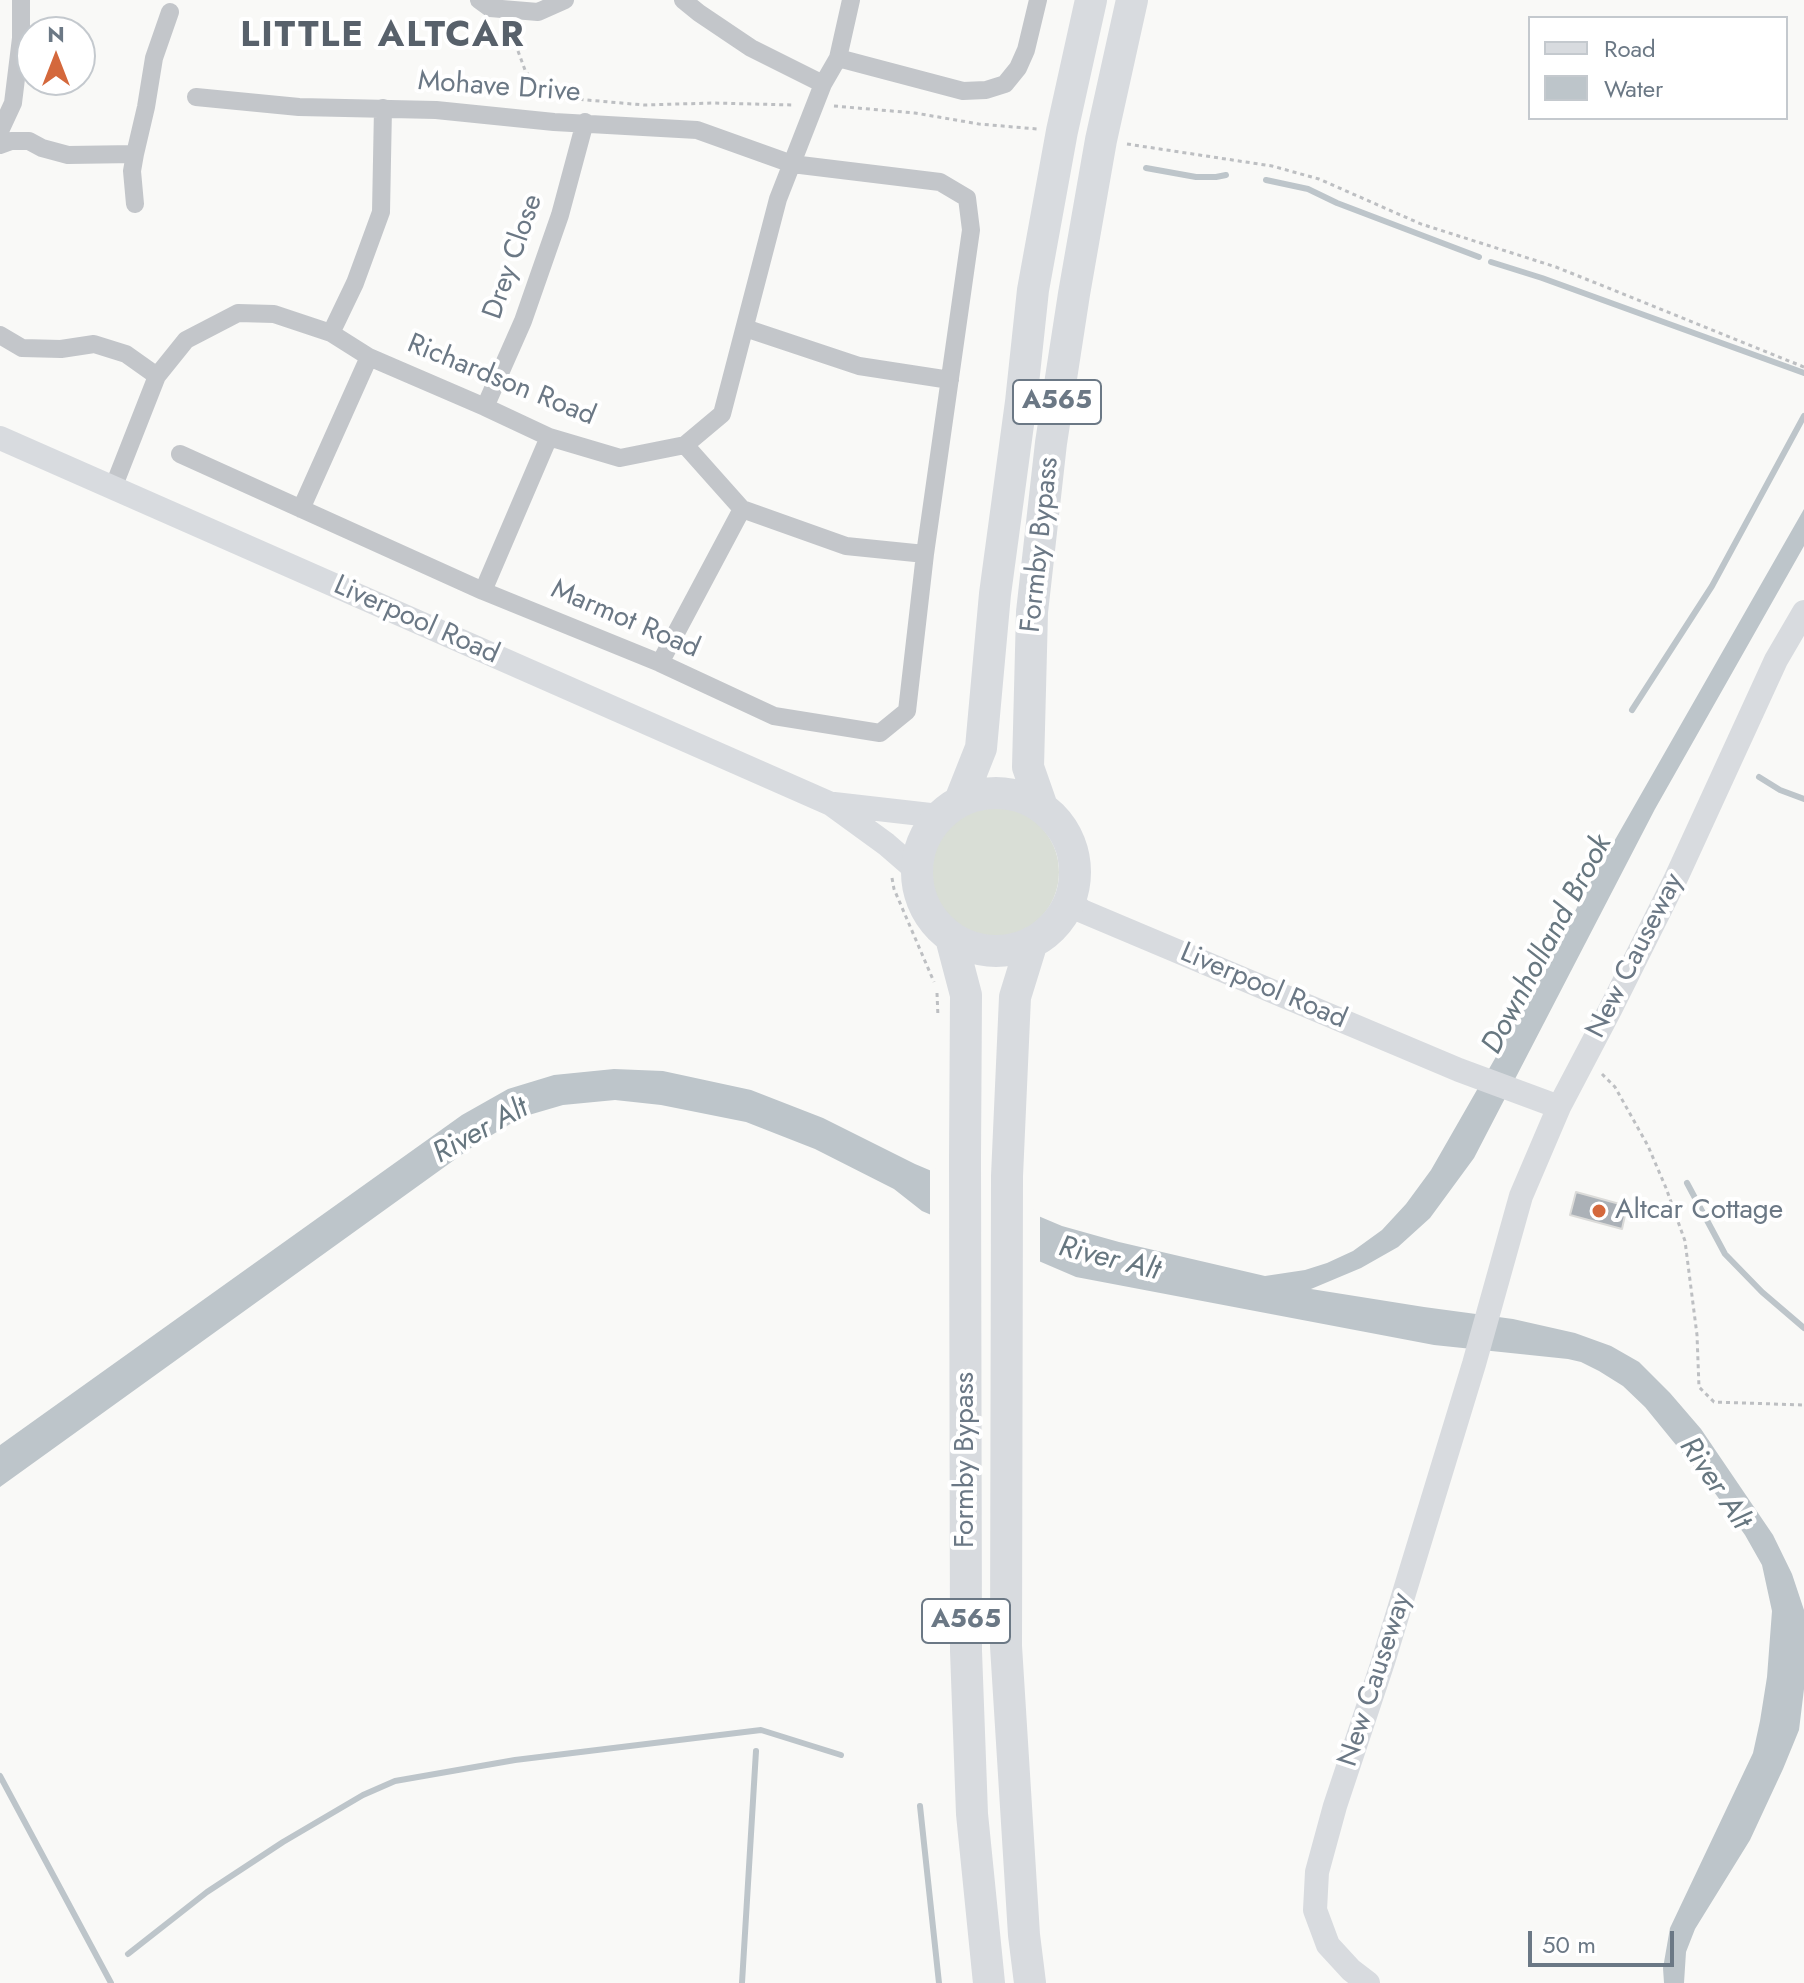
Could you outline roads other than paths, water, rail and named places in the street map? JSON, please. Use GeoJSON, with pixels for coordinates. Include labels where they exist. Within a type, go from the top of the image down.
{"type":"FeatureCollection","features":[{"type":"Feature","properties":{"kind":"highway","name":"Formby Bypass"},"geometry":{"type":"LineString","coordinates":[[949,808],[981,748],[995,594],[1033,290],[1062,131],[1091,0]]}},
{"type":"Feature","properties":{"kind":"highway","name":"Formby Bypass"},"geometry":{"type":"LineString","coordinates":[[1042,807],[1028,767],[1032,612],[1051,443],[1074,294],[1101,140],[1132,0]]}},
{"type":"Feature","properties":{"kind":"highway"},"geometry":{"type":"LineString","coordinates":[[949,808],[980,794],[1002,793],[1023,797],[1042,807]]}},
{"type":"Feature","properties":{"kind":"highway","name":"A565"},"geometry":{"type":"LineString","coordinates":[[1042,807],[1055,819],[1072,849],[1075,866],[1070,901]]}},
{"type":"Feature","properties":{"kind":"highway","name":"A565"},"geometry":{"type":"LineString","coordinates":[[949,808],[926,832],[916,870],[920,896],[932,919],[951,938]]}},
{"type":"Feature","properties":{"kind":"highway"},"geometry":{"type":"LineString","coordinates":[[951,938],[970,947],[991,951],[1012,949],[1048,932],[1061,918],[1070,901]]}},
{"type":"Feature","properties":{"kind":"highway","name":"Formby Bypass"},"geometry":{"type":"LineString","coordinates":[[951,938],[966,995],[966,1651],[972,1814],[989,1983]]}},
{"type":"Feature","properties":{"kind":"highway","name":"Formby Bypass"},"geometry":{"type":"LineString","coordinates":[[1030,1983],[1024,1935],[1006,1646],[1007,1176],[1015,997],[1032,942]]}},
{"type":"Feature","properties":{"kind":"street"},"geometry":{"type":"LineString","coordinates":[[0,131],[13,103],[21,38],[21,0]]}},
{"type":"Feature","properties":{"kind":"street"},"geometry":{"type":"LineString","coordinates":[[479,0],[490,8],[538,12],[565,0]]}},
{"type":"Feature","properties":{"kind":"street"},"geometry":{"type":"LineString","coordinates":[[683,0],[751,48],[823,84]]}},
{"type":"Feature","properties":{"kind":"street","name":"Richardson Road"},"geometry":{"type":"LineString","coordinates":[[113,488],[157,376],[186,340],[238,313],[274,314],[331,333],[369,357],[549,437],[620,458],[685,445],[722,414],[778,199],[823,84],[838,58],[851,0]]}},
{"type":"Feature","properties":{"kind":"street"},"geometry":{"type":"LineString","coordinates":[[838,58],[963,91],[986,90],[1005,84],[1018,68],[1026,50],[1038,0]]}},
{"type":"Feature","properties":{"kind":"street"},"geometry":{"type":"LineString","coordinates":[[135,204],[132,171],[135,154],[154,58],[170,12]]}},
{"type":"Feature","properties":{"kind":"street","name":"Mohave Drive"},"geometry":{"type":"LineString","coordinates":[[196,97],[299,107],[436,110],[554,122],[697,130],[792,164],[940,182],[967,198],[971,230],[950,380]]}},
{"type":"Feature","properties":{"kind":"street"},"geometry":{"type":"LineString","coordinates":[[331,333],[355,283],[381,212],[383,108]]}},
{"type":"Feature","properties":{"kind":"street","name":"Drey Close"},"geometry":{"type":"LineString","coordinates":[[485,407],[528,308],[560,215],[585,122]]}},
{"type":"Feature","properties":{"kind":"street"},"geometry":{"type":"LineString","coordinates":[[0,145],[11,141],[29,141],[68,155],[135,154]]}},
{"type":"Feature","properties":{"kind":"street"},"geometry":{"type":"LineString","coordinates":[[745,328],[859,366],[950,380]]}},
{"type":"Feature","properties":{"kind":"street"},"geometry":{"type":"LineString","coordinates":[[0,335],[22,348],[61,349],[94,344],[126,354],[157,376]]}},
{"type":"Feature","properties":{"kind":"street"},"geometry":{"type":"LineString","coordinates":[[301,509],[369,357]]}},
{"type":"Feature","properties":{"kind":"street","name":"Marmot Road"},"geometry":{"type":"LineString","coordinates":[[180,454],[483,591],[660,663],[774,716],[880,733],[907,711],[950,380]]}},
{"type":"Feature","properties":{"kind":"street"},"geometry":{"type":"LineString","coordinates":[[483,591],[549,437]]}},
{"type":"Feature","properties":{"kind":"street","name":"Liverpool Road"},"geometry":{"type":"LineString","coordinates":[[0,438],[831,804],[916,870]]}},
{"type":"Feature","properties":{"kind":"street"},"geometry":{"type":"LineString","coordinates":[[685,445],[742,509],[846,546],[925,554]]}},
{"type":"Feature","properties":{"kind":"street"},"geometry":{"type":"LineString","coordinates":[[660,663],[742,509]]}},
{"type":"Feature","properties":{"kind":"street","name":"New Causeway"},"geometry":{"type":"LineString","coordinates":[[1368,1983],[1328,1945],[1315,1910],[1317,1872],[1474,1364],[1521,1196],[1559,1107],[1676,878],[1776,660],[1804,612]]}},
{"type":"Feature","properties":{"kind":"street","name":"Liverpool Road"},"geometry":{"type":"LineString","coordinates":[[831,804],[949,808]]}},
{"type":"Feature","properties":{"kind":"street","name":"Liverpool Road"},"geometry":{"type":"LineString","coordinates":[[1070,901],[1082,911],[1459,1070],[1559,1107]]}},
{"type":"Feature","properties":{"kind":"water","name":"River Alt"},"geometry":{"type":"Polygon","coordinates":[[[1804,509],[1804,546],[1655,809],[1474,1158],[1430,1218],[1398,1247],[1361,1268],[1311,1289],[1513,1319],[1575,1333],[1611,1346],[1639,1362],[1701,1429],[1773,1535],[1792,1574],[1804,1610],[1804,1689],[1799,1730],[1750,1840],[1695,1929],[1686,1952],[1684,1983],[1664,1983],[1663,1968],[1670,1928],[1753,1753],[1767,1677],[1772,1611],[1762,1565],[1712,1489],[1645,1407],[1623,1386],[1581,1362],[1434,1345],[1076,1277],[922,1211],[894,1189],[815,1149],[746,1122],[661,1105],[615,1100],[563,1105],[522,1117],[475,1145],[0,1487],[0,1445],[462,1115],[508,1089],[554,1075],[614,1069],[663,1071],[751,1090],[823,1118],[915,1164],[1062,1226],[1265,1276],[1305,1270],[1353,1251],[1382,1230],[1431,1170],[1804,509]]]}},
{"type":"Feature","properties":{"kind":"waterway"},"geometry":{"type":"LineString","coordinates":[[1146,168],[1196,177],[1226,175]]}},
{"type":"Feature","properties":{"kind":"waterway"},"geometry":{"type":"LineString","coordinates":[[1266,180],[1308,189],[1479,257]]}},
{"type":"Feature","properties":{"kind":"waterway"},"geometry":{"type":"LineString","coordinates":[[1491,262],[1804,373]]}},
{"type":"Feature","properties":{"kind":"waterway"},"geometry":{"type":"LineString","coordinates":[[1632,710],[1712,586],[1804,416]]}},
{"type":"Feature","properties":{"kind":"waterway"},"geometry":{"type":"LineString","coordinates":[[1759,777],[1780,790],[1804,799]]}},
{"type":"Feature","properties":{"kind":"waterway"},"geometry":{"type":"LineString","coordinates":[[1687,1183],[1725,1254],[1762,1292],[1804,1328]]}},
{"type":"Feature","properties":{"kind":"waterway"},"geometry":{"type":"LineString","coordinates":[[128,1954],[207,1892],[283,1842],[363,1795],[395,1781],[515,1760],[761,1730],[841,1755]]}},
{"type":"Feature","properties":{"kind":"waterway"},"geometry":{"type":"LineString","coordinates":[[742,1983],[756,1751]]}},
{"type":"Feature","properties":{"kind":"waterway"},"geometry":{"type":"LineString","coordinates":[[0,1776],[111,1983]]}},
{"type":"Feature","properties":{"kind":"waterway"},"geometry":{"type":"LineString","coordinates":[[920,1806],[939,1983]]}},
{"type":"Feature","properties":{"kind":"place","name":"Altcar Cottage"},"geometry":{"type":"Point","coordinates":[1599,1211]}},
{"type":"Feature","properties":{"kind":"district","name":"LITTLE ALTCAR"},"geometry":{"type":"Point","coordinates":[383,37]}},
{"type":"Feature","properties":{"kind":"water label","name":"Downholland Brook"},"geometry":{"type":"Point","coordinates":[1548,945]}}]}
